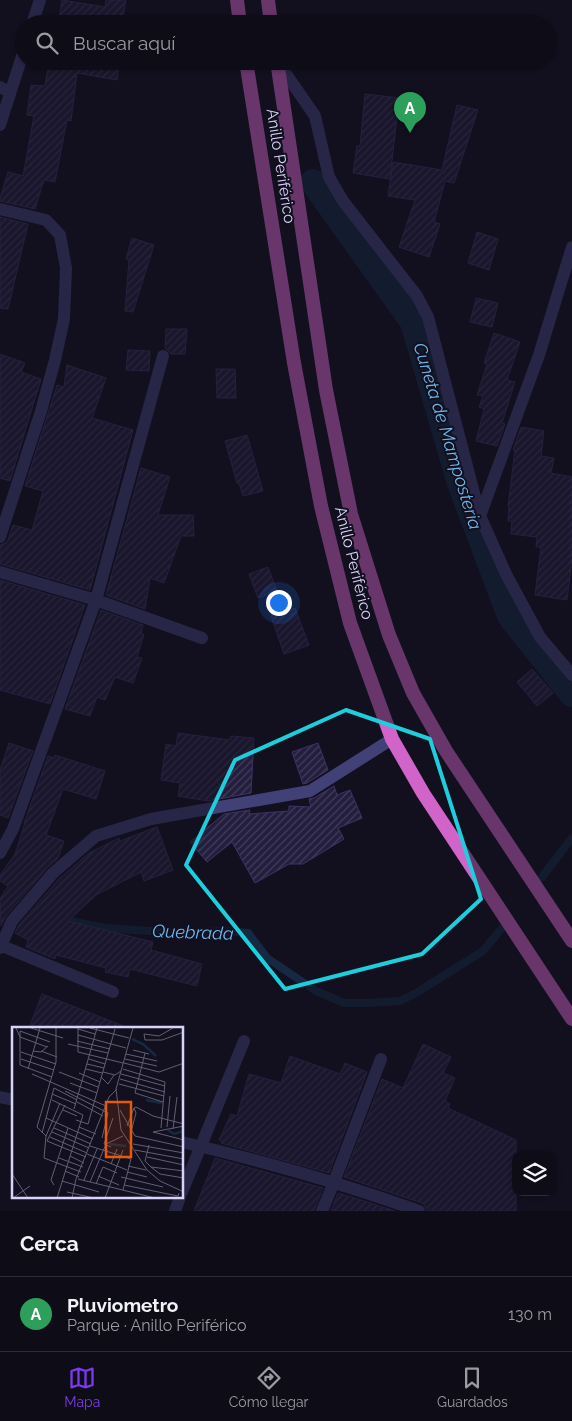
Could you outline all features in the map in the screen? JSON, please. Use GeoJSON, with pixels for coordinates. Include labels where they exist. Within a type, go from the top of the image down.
{"type":"FeatureCollection","features":[{"type":"Feature","properties":{"kind":"highway"},"geometry":{"type":"LineString","coordinates":[[237,0],[239,15]]}},
{"type":"Feature","properties":{"kind":"highway"},"geometry":{"type":"LineString","coordinates":[[268,0],[270,15]]}},
{"type":"Feature","properties":{"kind":"highway","name":"Anillo Periférico"},"geometry":{"type":"LineString","coordinates":[[247,70],[294,363],[321,506],[350,623],[392,739],[423,793],[572,1019]]}},
{"type":"Feature","properties":{"kind":"highway","name":"Anillo Periférico"},"geometry":{"type":"LineString","coordinates":[[278,70],[326,390],[351,514],[388,635],[413,693],[446,752],[572,941]]}},
{"type":"Feature","properties":{"kind":"street"},"geometry":{"type":"LineString","coordinates":[[35,15],[40,0]]}},
{"type":"Feature","properties":{"kind":"street"},"geometry":{"type":"LineString","coordinates":[[0,125],[5,89],[15,68]]}},
{"type":"Feature","properties":{"kind":"street"},"geometry":{"type":"LineString","coordinates":[[283,70],[315,116],[330,177],[343,201],[417,296],[428,317],[480,516],[506,574],[540,637],[571,669]]}},
{"type":"Feature","properties":{"kind":"street"},"geometry":{"type":"LineString","coordinates":[[0,209],[46,220],[60,235],[66,268],[64,319],[55,360],[41,411],[0,536]]}},
{"type":"Feature","properties":{"kind":"street"},"geometry":{"type":"LineString","coordinates":[[480,516],[539,355],[572,247]]}},
{"type":"Feature","properties":{"kind":"street"},"geometry":{"type":"LineString","coordinates":[[0,853],[13,829],[96,600],[163,356]]}},
{"type":"Feature","properties":{"kind":"street"},"geometry":{"type":"LineString","coordinates":[[0,572],[96,600],[202,638]]}},
{"type":"Feature","properties":{"kind":"street"},"geometry":{"type":"LineString","coordinates":[[113,992],[0,947],[12,921],[53,872],[96,836],[151,819],[310,790],[392,739]]}},
{"type":"Feature","properties":{"kind":"street"},"geometry":{"type":"LineString","coordinates":[[184,1187],[244,1041]]}},
{"type":"Feature","properties":{"kind":"street"},"geometry":{"type":"LineString","coordinates":[[322,1211],[381,1059]]}},
{"type":"Feature","properties":{"kind":"street"},"geometry":{"type":"LineString","coordinates":[[184,1142],[260,1160],[334,1182],[419,1211]]}},
{"type":"Feature","properties":{"kind":"street"},"geometry":{"type":"LineString","coordinates":[[175,1211],[180,1198]]}},
{"type":"Feature","properties":{"kind":"highlighted area"},"geometry":{"type":"Polygon","coordinates":[[[346,710],[430,739],[481,899],[422,954],[285,989],[186,865],[235,760],[346,710]]]}},
{"type":"Feature","properties":{"kind":"building"},"geometry":{"type":"Polygon","coordinates":[[[62,0],[105,7],[106,0],[126,0],[123,15],[60,15],[62,0]]]}},
{"type":"Feature","properties":{"kind":"building"},"geometry":{"type":"Polygon","coordinates":[[[48,70],[119,70],[117,80],[77,73],[71,121],[67,120],[55,182],[44,180],[35,209],[0,201],[8,172],[23,176],[34,116],[27,115],[31,85],[45,86],[48,70]]]}},
{"type":"Feature","properties":{"kind":"building"},"geometry":{"type":"Polygon","coordinates":[[[365,94],[399,98],[390,179],[353,173],[357,146],[360,146],[365,94]]]}},
{"type":"Feature","properties":{"kind":"building"},"geometry":{"type":"Polygon","coordinates":[[[457,105],[478,110],[454,183],[445,181],[434,222],[440,224],[429,257],[399,247],[415,200],[388,196],[393,162],[442,170],[457,105]]]}},
{"type":"Feature","properties":{"kind":"building"},"geometry":{"type":"Polygon","coordinates":[[[0,217],[28,224],[8,309],[0,308],[0,217]]]}},
{"type":"Feature","properties":{"kind":"building"},"geometry":{"type":"Polygon","coordinates":[[[477,232],[498,239],[489,270],[468,263],[477,232]]]}},
{"type":"Feature","properties":{"kind":"building"},"geometry":{"type":"Polygon","coordinates":[[[132,238],[154,245],[133,312],[125,311],[129,260],[126,259],[132,238]]]}},
{"type":"Feature","properties":{"kind":"building"},"geometry":{"type":"Polygon","coordinates":[[[476,298],[498,303],[492,327],[470,322],[476,298]]]}},
{"type":"Feature","properties":{"kind":"building"},"geometry":{"type":"Polygon","coordinates":[[[166,329],[187,329],[185,354],[171,354],[165,348],[166,329]]]}},
{"type":"Feature","properties":{"kind":"building"},"geometry":{"type":"Polygon","coordinates":[[[494,333],[520,342],[507,380],[515,382],[502,423],[505,424],[497,446],[476,441],[484,409],[479,407],[483,396],[477,395],[487,364],[484,363],[494,333]]]}},
{"type":"Feature","properties":{"kind":"building"},"geometry":{"type":"Polygon","coordinates":[[[128,350],[150,351],[149,371],[126,370],[128,350]]]}},
{"type":"Feature","properties":{"kind":"building"},"geometry":{"type":"Polygon","coordinates":[[[0,354],[25,363],[21,372],[41,379],[10,481],[0,478],[0,354]]]}},
{"type":"Feature","properties":{"kind":"building"},"geometry":{"type":"Polygon","coordinates":[[[67,365],[106,378],[92,418],[133,430],[90,590],[0,564],[0,545],[8,540],[13,525],[32,530],[43,491],[25,486],[57,385],[64,387],[67,365]]]}},
{"type":"Feature","properties":{"kind":"building"},"geometry":{"type":"Polygon","coordinates":[[[216,369],[235,369],[236,398],[217,398],[216,369]]]}},
{"type":"Feature","properties":{"kind":"building"},"geometry":{"type":"Polygon","coordinates":[[[521,427],[544,431],[541,456],[554,458],[551,473],[572,477],[572,559],[567,600],[535,595],[541,547],[536,547],[537,537],[511,534],[512,521],[508,521],[508,506],[515,450],[513,450],[521,427]]]}},
{"type":"Feature","properties":{"kind":"building"},"geometry":{"type":"Polygon","coordinates":[[[247,435],[263,491],[243,496],[239,483],[237,483],[225,441],[247,435]]]}},
{"type":"Feature","properties":{"kind":"building"},"geometry":{"type":"Polygon","coordinates":[[[141,468],[170,477],[158,515],[193,515],[194,536],[181,536],[164,583],[150,578],[145,609],[106,595],[141,468]]]}},
{"type":"Feature","properties":{"kind":"building"},"geometry":{"type":"Polygon","coordinates":[[[268,567],[277,591],[258,598],[249,574],[268,567]]]}},
{"type":"Feature","properties":{"kind":"building"},"geometry":{"type":"Polygon","coordinates":[[[0,580],[85,605],[50,704],[0,690],[0,580]]]}},
{"type":"Feature","properties":{"kind":"building"},"geometry":{"type":"Polygon","coordinates":[[[295,608],[309,645],[284,654],[271,616],[295,608]]]}},
{"type":"Feature","properties":{"kind":"building"},"geometry":{"type":"Polygon","coordinates":[[[101,610],[143,625],[141,634],[144,634],[137,657],[142,658],[133,683],[115,677],[105,700],[97,697],[90,716],[65,709],[101,610]]]}},
{"type":"Feature","properties":{"kind":"building"},"geometry":{"type":"Polygon","coordinates":[[[532,669],[553,693],[537,706],[517,682],[532,669]]]}},
{"type":"Feature","properties":{"kind":"building"},"geometry":{"type":"Polygon","coordinates":[[[178,733],[230,740],[231,736],[254,738],[251,793],[208,801],[178,796],[180,783],[161,780],[166,744],[176,746],[178,733]]]}},
{"type":"Feature","properties":{"kind":"building"},"geometry":{"type":"Polygon","coordinates":[[[9,743],[33,751],[8,818],[0,815],[0,770],[9,743]]]}},
{"type":"Feature","properties":{"kind":"building"},"geometry":{"type":"Polygon","coordinates":[[[318,743],[328,770],[303,784],[292,752],[318,743]]]}},
{"type":"Feature","properties":{"kind":"building"},"geometry":{"type":"Polygon","coordinates":[[[55,755],[105,771],[96,799],[63,789],[46,835],[64,841],[58,858],[47,868],[6,916],[1,926],[0,899],[8,886],[0,881],[0,875],[15,854],[48,756],[54,758],[55,755]]]}},
{"type":"Feature","properties":{"kind":"building"},"geometry":{"type":"Polygon","coordinates":[[[334,786],[337,795],[350,790],[362,818],[338,828],[344,839],[303,864],[289,864],[255,883],[232,842],[207,862],[190,842],[224,814],[250,810],[249,814],[289,811],[289,806],[311,807],[309,799],[334,786]]]}},
{"type":"Feature","properties":{"kind":"building"},"geometry":{"type":"Polygon","coordinates":[[[157,827],[173,870],[144,881],[141,872],[96,895],[68,921],[153,942],[151,950],[202,964],[197,986],[130,969],[128,977],[105,972],[106,968],[56,955],[55,959],[26,947],[28,940],[15,933],[19,925],[59,879],[89,853],[119,838],[120,841],[157,827]]]}},
{"type":"Feature","properties":{"kind":"building"},"geometry":{"type":"Polygon","coordinates":[[[42,994],[126,1027],[29,1027],[42,994]]]}},
{"type":"Feature","properties":{"kind":"building"},"geometry":{"type":"Polygon","coordinates":[[[423,1044],[451,1057],[443,1073],[455,1078],[445,1101],[450,1104],[448,1108],[516,1140],[516,1151],[512,1151],[512,1196],[516,1196],[516,1211],[427,1211],[422,1203],[344,1177],[382,1079],[403,1088],[423,1044]]]}},
{"type":"Feature","properties":{"kind":"building"},"geometry":{"type":"Polygon","coordinates":[[[290,1056],[340,1074],[345,1063],[367,1072],[329,1173],[221,1143],[222,1141],[219,1140],[231,1114],[237,1116],[249,1074],[281,1083],[290,1056]]]}},
{"type":"Feature","properties":{"kind":"building"},"geometry":{"type":"Polygon","coordinates":[[[215,1158],[323,1188],[314,1211],[194,1211],[215,1158]]]}},
{"type":"Feature","properties":{"kind":"building"},"geometry":{"type":"Polygon","coordinates":[[[338,1193],[358,1199],[395,1211],[331,1211],[338,1193]]]}},
{"type":"Feature","properties":{"kind":"waterway","name":"Cuneta de Mamposteria"},"geometry":{"type":"LineString","coordinates":[[313,182],[413,322],[460,483],[510,616],[572,694]]}},
{"type":"Feature","properties":{"kind":"waterway","name":"Quebrada"},"geometry":{"type":"LineString","coordinates":[[542,877],[572,838]]}},
{"type":"Feature","properties":{"kind":"waterway","name":"Quebrada"},"geometry":{"type":"LineString","coordinates":[[61,920],[105,928],[178,933],[222,931],[248,933],[267,958],[316,991],[344,1003],[400,1001],[483,951],[502,928]]}},
{"type":"Feature","properties":{"kind":"place","name":"Pluviometro"},"geometry":{"type":"Point","coordinates":[410,133]}}]}
